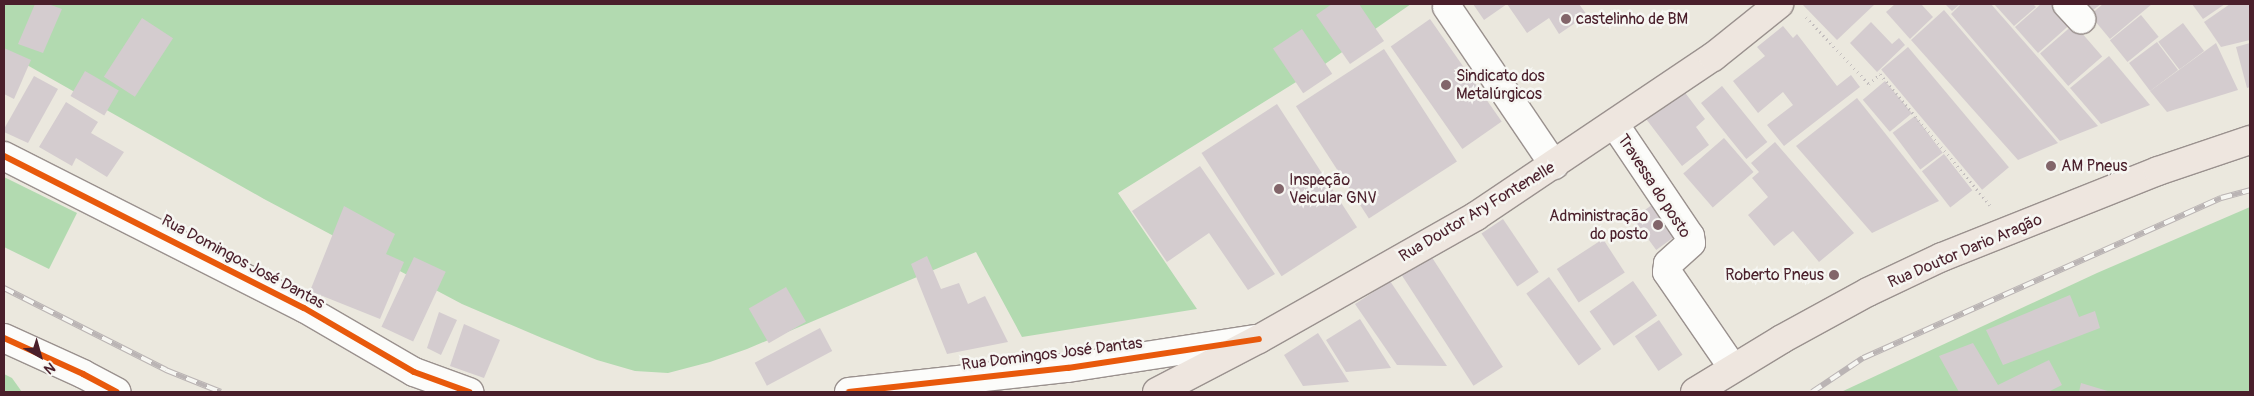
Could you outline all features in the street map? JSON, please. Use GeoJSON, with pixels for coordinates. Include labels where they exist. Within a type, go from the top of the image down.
{"type":"FeatureCollection","features":[{"type":"Feature","properties":{"kind":"main road","name":"Rua Doutor Ary Fontenelle"},"geometry":{"type":"LineString","coordinates":[[1157,392],[1259,339],[1476,216],[1790,7]]}},
{"type":"Feature","properties":{"kind":"main road","name":"Rua Doutor Dario Aragão"},"geometry":{"type":"LineString","coordinates":[[1695,392],[1733,368],[1868,292],[1942,257],[2158,171],[2250,140]]}},
{"type":"Feature","properties":{"kind":"street"},"geometry":{"type":"LineString","coordinates":[[1447,7],[1554,165]]}},
{"type":"Feature","properties":{"kind":"street","name":"Travessa do posto"},"geometry":{"type":"LineString","coordinates":[[1615,125],[1690,236],[1691,243],[1670,262],[1667,272],[1733,368]]}},
{"type":"Feature","properties":{"kind":"street","name":"Rua Domingos José Dantas"},"geometry":{"type":"LineString","coordinates":[[4,156],[296,304],[414,372],[469,392]]}},
{"type":"Feature","properties":{"kind":"street"},"geometry":{"type":"LineString","coordinates":[[4,338],[83,374],[117,392]]}},
{"type":"Feature","properties":{"kind":"street","name":"Rua Domingos José Dantas"},"geometry":{"type":"LineString","coordinates":[[849,392],[1068,368],[1259,339]]}},
{"type":"Feature","properties":{"kind":"path"},"geometry":{"type":"LineString","coordinates":[[1790,7],[1869,84],[1880,74],[2011,230]]}},
{"type":"Feature","properties":{"kind":"green space"},"geometry":{"type":"Polygon","coordinates":[[[4,4],[1411,4],[1325,64],[1118,193],[1197,309],[1022,337],[976,252],[747,349],[710,362],[668,373],[635,371],[597,360],[462,304],[264,199],[4,52],[4,4]]]}},
{"type":"Feature","properties":{"kind":"green space"},"geometry":{"type":"Polygon","coordinates":[[[4,177],[77,213],[49,269],[4,247],[4,177]]]}},
{"type":"Feature","properties":{"kind":"green space"},"geometry":{"type":"Polygon","coordinates":[[[2250,207],[2250,392],[1841,392],[2097,273],[2250,207]]]}},
{"type":"Feature","properties":{"kind":"green space"},"geometry":{"type":"Polygon","coordinates":[[[4,374],[12,378],[22,392],[4,392],[4,374]]]}},
{"type":"Feature","properties":{"kind":"building"},"geometry":{"type":"Polygon","coordinates":[[[35,4],[48,4],[62,9],[43,53],[18,44],[35,4]]]}},
{"type":"Feature","properties":{"kind":"building"},"geometry":{"type":"Polygon","coordinates":[[[1332,4],[1359,4],[1384,41],[1350,64],[1316,15],[1332,4]]]}},
{"type":"Feature","properties":{"kind":"building"},"geometry":{"type":"Polygon","coordinates":[[[1473,4],[1507,4],[1484,20],[1473,4]]]}},
{"type":"Feature","properties":{"kind":"building","name":"castelinho de BM"},"geometry":{"type":"Polygon","coordinates":[[[1507,4],[1579,4],[1587,15],[1559,34],[1549,18],[1527,33],[1507,4]]]}},
{"type":"Feature","properties":{"kind":"building"},"geometry":{"type":"Polygon","coordinates":[[[1802,4],[1875,4],[1837,40],[1802,4]]]}},
{"type":"Feature","properties":{"kind":"building"},"geometry":{"type":"Polygon","coordinates":[[[1895,4],[1921,4],[1933,17],[1910,39],[1886,12],[1895,4]]]}},
{"type":"Feature","properties":{"kind":"building"},"geometry":{"type":"Polygon","coordinates":[[[1945,4],[1960,4],[1952,11],[1945,4]]]}},
{"type":"Feature","properties":{"kind":"building"},"geometry":{"type":"Polygon","coordinates":[[[1961,4],[1991,4],[2098,126],[2060,141],[1951,14],[1961,4]]]}},
{"type":"Feature","properties":{"kind":"building"},"geometry":{"type":"Polygon","coordinates":[[[1994,4],[2033,4],[2036,7],[2014,26],[1994,4]]]}},
{"type":"Feature","properties":{"kind":"building"},"geometry":{"type":"Polygon","coordinates":[[[2041,4],[2059,4],[2074,21],[2038,53],[2015,27],[2041,4]]]}},
{"type":"Feature","properties":{"kind":"building"},"geometry":{"type":"Polygon","coordinates":[[[2081,4],[2101,4],[2089,13],[2081,4]]]}},
{"type":"Feature","properties":{"kind":"building"},"geometry":{"type":"Polygon","coordinates":[[[2103,4],[2152,4],[2110,39],[2090,15],[2103,4]]]}},
{"type":"Feature","properties":{"kind":"building"},"geometry":{"type":"Polygon","coordinates":[[[2192,4],[2225,4],[2203,19],[2192,4]]]}},
{"type":"Feature","properties":{"kind":"building"},"geometry":{"type":"Polygon","coordinates":[[[2230,4],[2250,4],[2250,40],[2221,47],[2204,22],[2230,4]]]}},
{"type":"Feature","properties":{"kind":"building"},"geometry":{"type":"Polygon","coordinates":[[[1944,10],[2058,143],[2018,160],[1911,40],[1944,10]]]}},
{"type":"Feature","properties":{"kind":"building"},"geometry":{"type":"Polygon","coordinates":[[[2141,15],[2159,37],[2128,62],[2110,40],[2141,15]]]}},
{"type":"Feature","properties":{"kind":"building"},"geometry":{"type":"Polygon","coordinates":[[[142,18],[173,38],[135,97],[104,77],[142,18]]]}},
{"type":"Feature","properties":{"kind":"building","name":"Sindicato dos Metalúrgicos"},"geometry":{"type":"Polygon","coordinates":[[[1430,19],[1502,121],[1462,149],[1391,47],[1430,19]]]}},
{"type":"Feature","properties":{"kind":"building"},"geometry":{"type":"Polygon","coordinates":[[[1871,22],[1892,44],[1899,38],[1905,45],[1877,72],[1850,43],[1871,22]]]}},
{"type":"Feature","properties":{"kind":"building"},"geometry":{"type":"Polygon","coordinates":[[[2183,23],[2204,51],[2179,70],[2158,42],[2183,23]]]}},
{"type":"Feature","properties":{"kind":"building"},"geometry":{"type":"Polygon","coordinates":[[[2074,24],[2102,56],[2068,86],[2040,54],[2074,24]]]}},
{"type":"Feature","properties":{"kind":"building"},"geometry":{"type":"Polygon","coordinates":[[[1783,26],[1793,38],[1797,34],[1837,86],[1851,75],[1860,87],[1784,146],[1767,125],[1793,105],[1783,92],[1758,113],[1733,81],[1765,56],[1757,47],[1783,26]]]}},
{"type":"Feature","properties":{"kind":"building"},"geometry":{"type":"Polygon","coordinates":[[[1302,29],[1332,74],[1303,93],[1273,49],[1302,29]]]}},
{"type":"Feature","properties":{"kind":"building"},"geometry":{"type":"Polygon","coordinates":[[[2157,42],[2178,70],[2150,91],[2129,63],[2157,42]]]}},
{"type":"Feature","properties":{"kind":"building"},"geometry":{"type":"Polygon","coordinates":[[[2216,43],[2238,90],[2167,112],[2150,91],[2216,43]]]}},
{"type":"Feature","properties":{"kind":"building"},"geometry":{"type":"Polygon","coordinates":[[[2250,43],[2250,87],[2247,88],[2236,47],[2250,43]]]}},
{"type":"Feature","properties":{"kind":"building"},"geometry":{"type":"Polygon","coordinates":[[[1908,47],[2009,167],[1982,190],[1881,69],[1908,47]]]}},
{"type":"Feature","properties":{"kind":"building"},"geometry":{"type":"Polygon","coordinates":[[[4,48],[31,60],[14,99],[4,94],[4,48]]]}},
{"type":"Feature","properties":{"kind":"building"},"geometry":{"type":"Polygon","coordinates":[[[1384,49],[1457,161],[1369,219],[1296,106],[1384,49]]]}},
{"type":"Feature","properties":{"kind":"building"},"geometry":{"type":"Polygon","coordinates":[[[2109,56],[2150,105],[2101,124],[2070,88],[2109,56]]]}},
{"type":"Feature","properties":{"kind":"building"},"geometry":{"type":"Polygon","coordinates":[[[85,71],[119,90],[104,116],[70,96],[85,71]]]}},
{"type":"Feature","properties":{"kind":"building"},"geometry":{"type":"Polygon","coordinates":[[[34,76],[58,89],[28,143],[4,132],[4,129],[34,76]]]}},
{"type":"Feature","properties":{"kind":"building"},"geometry":{"type":"Polygon","coordinates":[[[1885,81],[1912,113],[1890,132],[1863,100],[1885,81]]]}},
{"type":"Feature","properties":{"kind":"building"},"geometry":{"type":"Polygon","coordinates":[[[1680,86],[1705,119],[1696,127],[1709,145],[1682,166],[1643,115],[1680,86]]]}},
{"type":"Feature","properties":{"kind":"building"},"geometry":{"type":"Polygon","coordinates":[[[1722,86],[1767,142],[1746,159],[1701,103],[1722,86]]]}},
{"type":"Feature","properties":{"kind":"building"},"geometry":{"type":"Polygon","coordinates":[[[1857,98],[1939,201],[1872,233],[1796,146],[1857,98]]]}},
{"type":"Feature","properties":{"kind":"building"},"geometry":{"type":"Polygon","coordinates":[[[66,102],[98,122],[91,133],[124,152],[107,177],[76,158],[72,166],[39,147],[66,102]]]}},
{"type":"Feature","properties":{"kind":"building","name":"Inspeção Veicular GNV"},"geometry":{"type":"Polygon","coordinates":[[[1277,104],[1357,227],[1282,276],[1202,153],[1277,104]]]}},
{"type":"Feature","properties":{"kind":"building"},"geometry":{"type":"Polygon","coordinates":[[[1915,116],[1943,153],[1920,170],[1893,133],[1915,116]]]}},
{"type":"Feature","properties":{"kind":"building"},"geometry":{"type":"Polygon","coordinates":[[[1724,138],[1754,172],[1713,207],[1683,173],[1724,138]]]}},
{"type":"Feature","properties":{"kind":"building"},"geometry":{"type":"Polygon","coordinates":[[[1775,142],[1854,233],[1819,262],[1793,231],[1774,246],[1748,215],[1768,197],[1752,178],[1759,172],[1751,163],[1775,142]]]}},
{"type":"Feature","properties":{"kind":"building"},"geometry":{"type":"Polygon","coordinates":[[[1944,154],[1972,190],[1950,207],[1922,171],[1944,154]]]}},
{"type":"Feature","properties":{"kind":"building"},"geometry":{"type":"Polygon","coordinates":[[[1200,166],[1275,274],[1248,290],[1209,233],[1167,262],[1132,211],[1200,166]]]}},
{"type":"Feature","properties":{"kind":"building","name":"Administração do posto"},"geometry":{"type":"Polygon","coordinates":[[[1660,199],[1683,231],[1656,250],[1633,218],[1660,199]]]}},
{"type":"Feature","properties":{"kind":"building"},"geometry":{"type":"Polygon","coordinates":[[[344,206],[395,234],[386,254],[404,262],[380,319],[310,291],[344,206]]]}},
{"type":"Feature","properties":{"kind":"building"},"geometry":{"type":"Polygon","coordinates":[[[1503,219],[1539,272],[1517,287],[1481,234],[1503,219]]]}},
{"type":"Feature","properties":{"kind":"building"},"geometry":{"type":"Polygon","coordinates":[[[1603,239],[1625,273],[1579,303],[1557,269],[1603,239]]]}},
{"type":"Feature","properties":{"kind":"building"},"geometry":{"type":"Polygon","coordinates":[[[927,256],[941,289],[959,283],[968,304],[985,296],[1008,342],[947,354],[911,264],[927,256]]]}},
{"type":"Feature","properties":{"kind":"building"},"geometry":{"type":"Polygon","coordinates":[[[1431,256],[1503,367],[1474,386],[1402,275],[1431,256]]]}},
{"type":"Feature","properties":{"kind":"building"},"geometry":{"type":"Polygon","coordinates":[[[414,257],[446,272],[413,342],[381,327],[414,257]]]}},
{"type":"Feature","properties":{"kind":"building"},"geometry":{"type":"Polygon","coordinates":[[[1549,277],[1601,349],[1579,365],[1526,293],[1549,277]]]}},
{"type":"Feature","properties":{"kind":"building"},"geometry":{"type":"Polygon","coordinates":[[[1390,281],[1447,366],[1397,365],[1355,304],[1390,281]]]}},
{"type":"Feature","properties":{"kind":"building"},"geometry":{"type":"Polygon","coordinates":[[[1633,281],[1657,315],[1614,346],[1590,311],[1633,281]]]}},
{"type":"Feature","properties":{"kind":"building"},"geometry":{"type":"Polygon","coordinates":[[[786,287],[806,322],[769,343],[749,308],[786,287]]]}},
{"type":"Feature","properties":{"kind":"building"},"geometry":{"type":"Polygon","coordinates":[[[2070,295],[2079,317],[2095,311],[2100,328],[2003,365],[1986,330],[2070,295]]]}},
{"type":"Feature","properties":{"kind":"building"},"geometry":{"type":"Polygon","coordinates":[[[439,312],[457,320],[441,355],[427,348],[439,312]]]}},
{"type":"Feature","properties":{"kind":"building"},"geometry":{"type":"Polygon","coordinates":[[[1360,319],[1391,368],[1346,372],[1326,340],[1360,319]]]}},
{"type":"Feature","properties":{"kind":"building"},"geometry":{"type":"Polygon","coordinates":[[[1659,320],[1682,355],[1658,371],[1635,336],[1659,320]]]}},
{"type":"Feature","properties":{"kind":"building"},"geometry":{"type":"Polygon","coordinates":[[[464,324],[500,340],[484,378],[450,366],[464,324]]]}},
{"type":"Feature","properties":{"kind":"building"},"geometry":{"type":"Polygon","coordinates":[[[820,328],[832,351],[767,386],[755,363],[820,328]]]}},
{"type":"Feature","properties":{"kind":"building"},"geometry":{"type":"Polygon","coordinates":[[[1318,333],[1349,382],[1303,386],[1284,355],[1318,333]]]}},
{"type":"Feature","properties":{"kind":"building"},"geometry":{"type":"Polygon","coordinates":[[[1973,343],[1998,385],[2049,360],[2062,385],[2048,392],[1959,392],[1939,356],[1973,343]]]}},
{"type":"Feature","properties":{"kind":"building"},"geometry":{"type":"Polygon","coordinates":[[[2081,383],[2111,392],[2079,392],[2081,383]]]}},
{"type":"Feature","properties":{"kind":"railway"},"geometry":{"type":"LineString","coordinates":[[1812,392],[1863,358],[2221,198],[2250,190]]}},
{"type":"Feature","properties":{"kind":"railway"},"geometry":{"type":"LineString","coordinates":[[4,288],[166,370],[221,392]]}},
{"type":"Feature","properties":{"kind":"cycle path"},"geometry":{"type":"LineString","coordinates":[[4,156],[304,308],[414,372],[469,392]]}},
{"type":"Feature","properties":{"kind":"cycle path"},"geometry":{"type":"LineString","coordinates":[[4,338],[83,374],[117,392]]}},
{"type":"Feature","properties":{"kind":"cycle path"},"geometry":{"type":"LineString","coordinates":[[849,392],[1068,368],[1259,339]]}},
{"type":"Feature","properties":{"kind":"place","name":"castelinho de BM"},"geometry":{"type":"Point","coordinates":[1566,19]}},
{"type":"Feature","properties":{"kind":"place","name":"Sindicato dos Metalúrgicos"},"geometry":{"type":"Point","coordinates":[1446,85]}},
{"type":"Feature","properties":{"kind":"place","name":"AM Pneus"},"geometry":{"type":"Point","coordinates":[2051,166]}},
{"type":"Feature","properties":{"kind":"place","name":"Inspeção Veicular GNV"},"geometry":{"type":"Point","coordinates":[1279,189]}},
{"type":"Feature","properties":{"kind":"place","name":"Administração do posto"},"geometry":{"type":"Point","coordinates":[1658,225]}},
{"type":"Feature","properties":{"kind":"place","name":"Roberto Pneus"},"geometry":{"type":"Point","coordinates":[1834,275]}}]}
